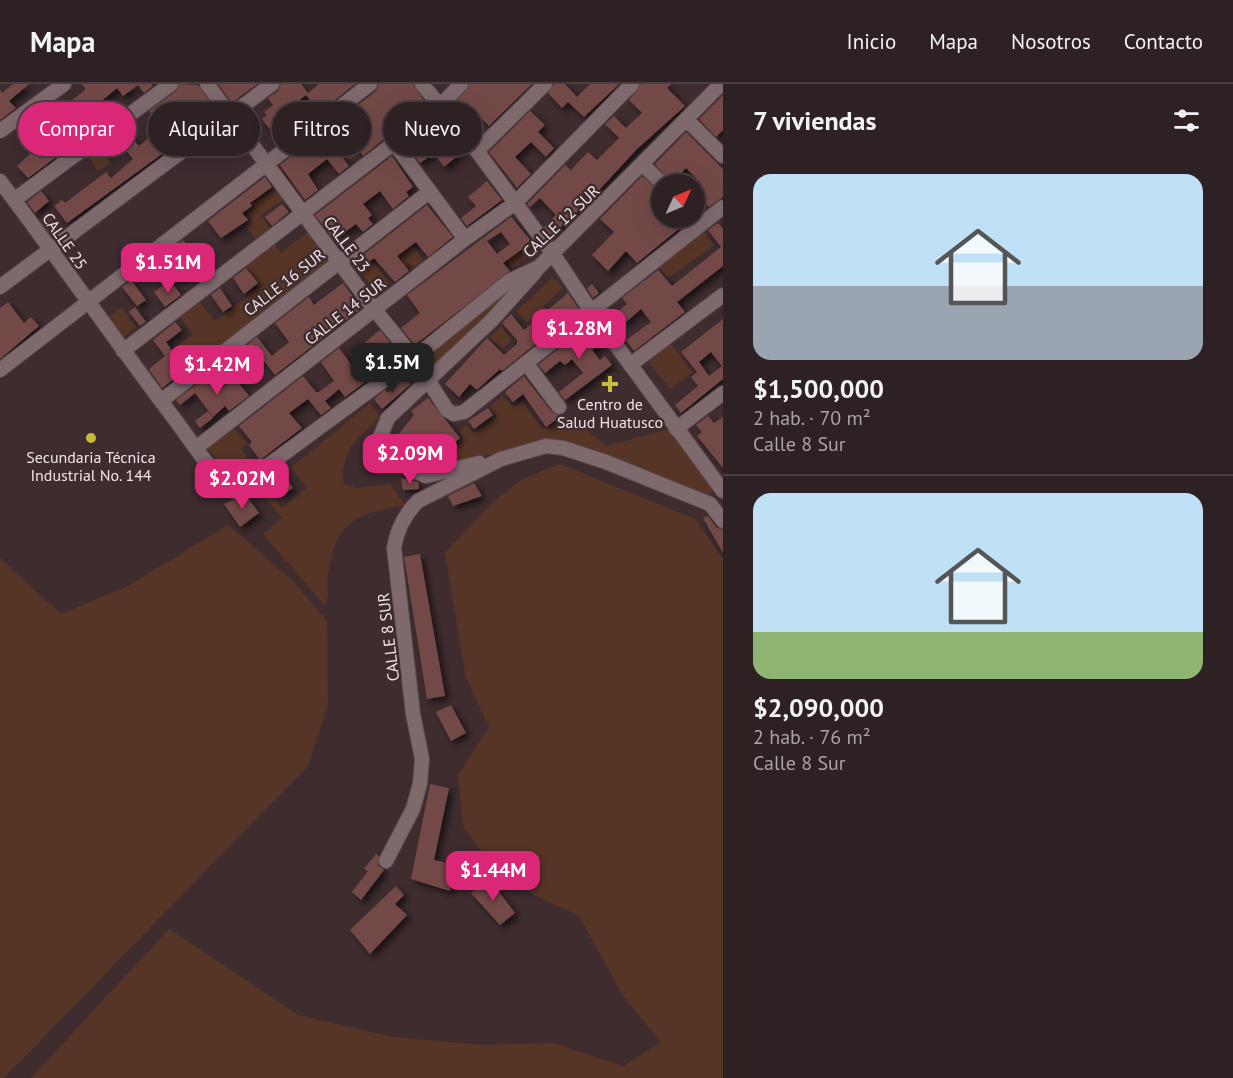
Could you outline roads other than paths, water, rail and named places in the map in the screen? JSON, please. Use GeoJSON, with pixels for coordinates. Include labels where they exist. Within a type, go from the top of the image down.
{"type":"FeatureCollection","features":[{"type":"Feature","properties":{"kind":"street"},"geometry":{"type":"LineString","coordinates":[[0,131],[64,84]]}},
{"type":"Feature","properties":{"kind":"street"},"geometry":{"type":"LineString","coordinates":[[14,200],[171,84]]}},
{"type":"Feature","properties":{"kind":"street","name":"CALLE 23"},"geometry":{"type":"LineString","coordinates":[[207,84],[220,102]]}},
{"type":"Feature","properties":{"kind":"street"},"geometry":{"type":"LineString","coordinates":[[249,102],[272,84]]}},
{"type":"Feature","properties":{"kind":"street"},"geometry":{"type":"LineString","coordinates":[[0,370],[370,84]]}},
{"type":"Feature","properties":{"kind":"street"},"geometry":{"type":"LineString","coordinates":[[422,84],[436,102]]}},
{"type":"Feature","properties":{"kind":"street"},"geometry":{"type":"LineString","coordinates":[[443,102],[461,84]]}},
{"type":"Feature","properties":{"kind":"street"},"geometry":{"type":"LineString","coordinates":[[482,146],[545,84]]}},
{"type":"Feature","properties":{"kind":"street","name":"CALLE 14 SUR"},"geometry":{"type":"LineString","coordinates":[[196,448],[465,239],[515,203],[632,84]]}},
{"type":"Feature","properties":{"kind":"street","name":"CALLE 12 SUR"},"geometry":{"type":"LineString","coordinates":[[233,491],[414,358],[509,281],[539,267],[722,84]]}},
{"type":"Feature","properties":{"kind":"street"},"geometry":{"type":"LineString","coordinates":[[687,120],[723,156]]}},
{"type":"Feature","properties":{"kind":"street"},"geometry":{"type":"LineString","coordinates":[[123,351],[383,151]]}},
{"type":"Feature","properties":{"kind":"street","name":"CALLE 23"},"geometry":{"type":"LineString","coordinates":[[260,154],[374,309],[414,358],[450,413],[464,412],[526,363]]}},
{"type":"Feature","properties":{"kind":"street"},"geometry":{"type":"LineString","coordinates":[[0,287],[50,247],[176,156]]}},
{"type":"Feature","properties":{"kind":"street"},"geometry":{"type":"LineString","coordinates":[[403,156],[465,239]]}},
{"type":"Feature","properties":{"kind":"street"},"geometry":{"type":"LineString","coordinates":[[481,156],[723,491],[710,504],[723,521]]}},
{"type":"Feature","properties":{"kind":"street"},"geometry":{"type":"LineString","coordinates":[[643,165],[652,174]]}},
{"type":"Feature","properties":{"kind":"street","name":"CALLE 25"},"geometry":{"type":"LineString","coordinates":[[0,181],[50,247],[123,351],[196,448],[233,491]]}},
{"type":"Feature","properties":{"kind":"street","name":"CALLE 16 SUR"},"geometry":{"type":"LineString","coordinates":[[161,401],[429,192]]}},
{"type":"Feature","properties":{"kind":"street"},"geometry":{"type":"LineString","coordinates":[[705,216],[723,207]]}},
{"type":"Feature","properties":{"kind":"street"},"geometry":{"type":"LineString","coordinates":[[559,406],[526,363],[688,228]]}},
{"type":"Feature","properties":{"kind":"street","name":"CALLE 8 SUR"},"geometry":{"type":"LineString","coordinates":[[501,459],[492,459],[426,476],[377,453],[377,442],[388,418],[492,320],[539,267]]}},
{"type":"Feature","properties":{"kind":"street"},"geometry":{"type":"LineString","coordinates":[[630,365],[723,295]]}},
{"type":"Feature","properties":{"kind":"street"},"geometry":{"type":"LineString","coordinates":[[676,429],[723,393]]}},
{"type":"Feature","properties":{"kind":"street","name":"CALLE 8 SUR"},"geometry":{"type":"LineString","coordinates":[[386,861],[412,809],[420,784],[422,759],[413,714],[394,548],[399,525],[418,501],[501,459],[546,446],[563,448],[606,462],[710,504]]}},
{"type":"Feature","properties":{"kind":"place","name":"Centro de Salud Huatusco"},"geometry":{"type":"Point","coordinates":[610,384]}},
{"type":"Feature","properties":{"kind":"place","name":"Secundaria Técnica Industrial No. 144"},"geometry":{"type":"Point","coordinates":[91,438]}}]}
